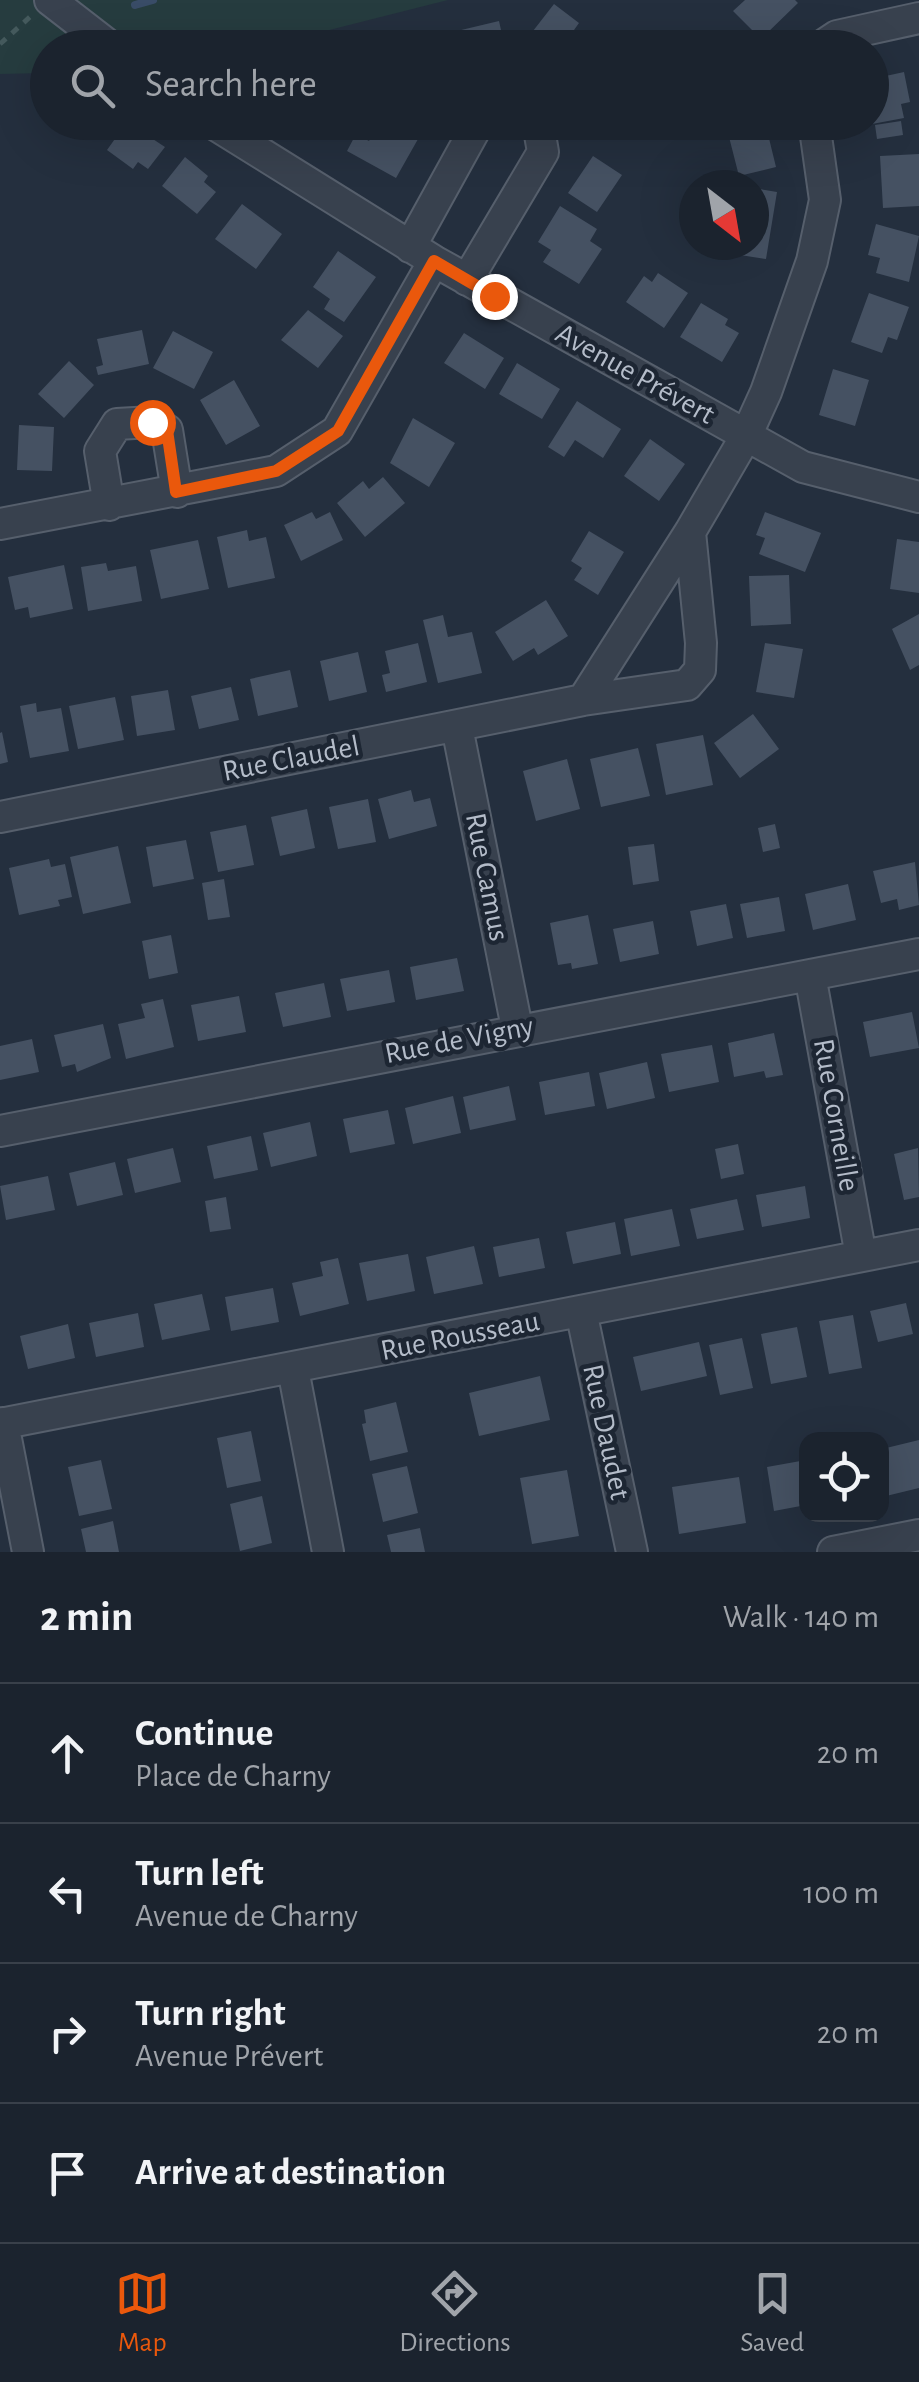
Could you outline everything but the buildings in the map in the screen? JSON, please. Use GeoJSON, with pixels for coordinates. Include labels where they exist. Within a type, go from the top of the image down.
{"type":"FeatureCollection","features":[{"type":"Feature","properties":{"kind":"street"},"geometry":{"type":"LineString","coordinates":[[40,8],[80,30]]}},
{"type":"Feature","properties":{"kind":"street"},"geometry":{"type":"LineString","coordinates":[[865,30],[919,18]]}},
{"type":"Feature","properties":{"kind":"street","name":"Avenue Prévert"},"geometry":{"type":"LineString","coordinates":[[240,140],[422,254],[802,467],[919,497]]}},
{"type":"Feature","properties":{"kind":"street"},"geometry":{"type":"LineString","coordinates":[[0,524],[276,471],[338,431],[471,140]]}},
{"type":"Feature","properties":{"kind":"street"},"geometry":{"type":"LineString","coordinates":[[467,280],[543,152],[541,140]]}},
{"type":"Feature","properties":{"kind":"street"},"geometry":{"type":"LineString","coordinates":[[582,700],[690,532],[746,436],[812,261],[826,182],[818,140]]}},
{"type":"Feature","properties":{"kind":"street"},"geometry":{"type":"LineString","coordinates":[[109,505],[100,451],[117,424],[152,422],[167,430],[176,492]]}},
{"type":"Feature","properties":{"kind":"street","name":"Rue Claudel"},"geometry":{"type":"LineString","coordinates":[[0,817],[582,700],[686,685],[700,670],[690,532]]}},
{"type":"Feature","properties":{"kind":"street","name":"Rue Camus"},"geometry":{"type":"LineString","coordinates":[[457,726],[516,1028]]}},
{"type":"Feature","properties":{"kind":"street","name":"Rue de Vigny"},"geometry":{"type":"LineString","coordinates":[[0,1132],[516,1028],[919,954]]}},
{"type":"Feature","properties":{"kind":"street","name":"Rue Corneille"},"geometry":{"type":"LineString","coordinates":[[810,975],[862,1256]]}},
{"type":"Feature","properties":{"kind":"street","name":"Rue Rousseau"},"geometry":{"type":"LineString","coordinates":[[2,1423],[293,1370],[919,1246]]}},
{"type":"Feature","properties":{"kind":"street","name":"Rue Daudet"},"geometry":{"type":"LineString","coordinates":[[581,1311],[632,1552]]}},
{"type":"Feature","properties":{"kind":"street"},"geometry":{"type":"LineString","coordinates":[[293,1370],[328,1552]]}},
{"type":"Feature","properties":{"kind":"street"},"geometry":{"type":"LineString","coordinates":[[2,1423],[28,1552]]}},
{"type":"Feature","properties":{"kind":"street"},"geometry":{"type":"LineString","coordinates":[[833,1552],[919,1535]]}},
{"type":"Feature","properties":{"kind":"path"},"geometry":{"type":"LineString","coordinates":[[0,44],[40,8]]}},
{"type":"Feature","properties":{"kind":"green space"},"geometry":{"type":"Polygon","coordinates":[[[0,0],[448,0],[329,30],[30,30],[30,73],[0,74],[0,0]]]}},
{"type":"Feature","properties":{"kind":"waterway"},"geometry":{"type":"LineString","coordinates":[[135,5],[153,0]]}},
{"type":"Feature","properties":{"kind":"route"},"geometry":{"type":"LineString","coordinates":[[152,422],[167,430],[176,492],[276,471],[338,431],[434,261],[494,296]]}}]}
